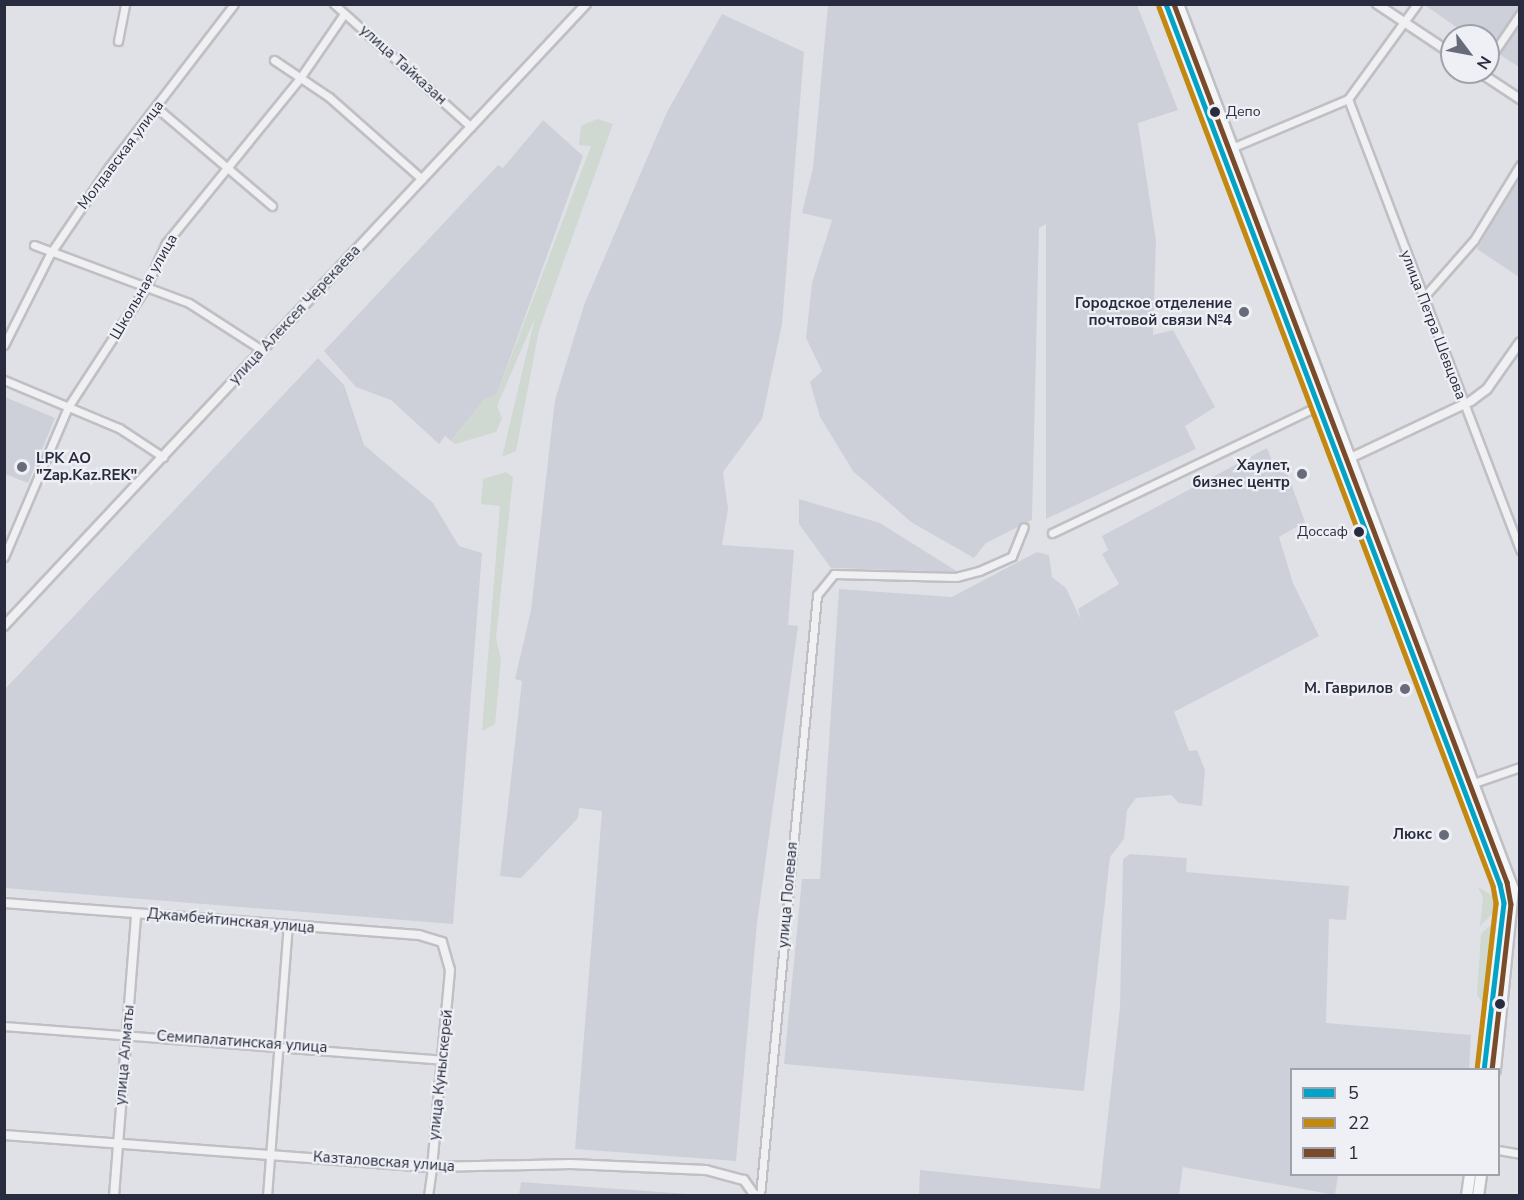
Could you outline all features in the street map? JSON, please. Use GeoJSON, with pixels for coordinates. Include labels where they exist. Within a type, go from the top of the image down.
{"type":"FeatureCollection","features":[{"type":"Feature","properties":{"kind":"main road"},"geometry":{"type":"LineString","coordinates":[[1166,4],[1226,150],[1468,785],[1511,883],[1517,911],[1496,1068]]}},
{"type":"Feature","properties":{"kind":"main road"},"geometry":{"type":"LineString","coordinates":[[1178,4],[1226,150]]}},
{"type":"Feature","properties":{"kind":"main road"},"geometry":{"type":"LineString","coordinates":[[1468,785],[1500,884],[1503,910],[1484,1068]]}},
{"type":"Feature","properties":{"kind":"main road"},"geometry":{"type":"LineString","coordinates":[[1467,1196],[1470,1176]]}},
{"type":"Feature","properties":{"kind":"main road"},"geometry":{"type":"LineString","coordinates":[[1478,1196],[1481,1176]]}},
{"type":"Feature","properties":{"kind":"street"},"geometry":{"type":"LineString","coordinates":[[118,42],[125,4]]}},
{"type":"Feature","properties":{"kind":"street","name":"Молдавская улица"},"geometry":{"type":"LineString","coordinates":[[4,345],[50,254],[234,4]]}},
{"type":"Feature","properties":{"kind":"street","name":"улица Тайказан"},"geometry":{"type":"LineString","coordinates":[[334,4],[471,127]]}},
{"type":"Feature","properties":{"kind":"street","name":"улица Алексея Черекаева"},"geometry":{"type":"LineString","coordinates":[[4,627],[586,4]]}},
{"type":"Feature","properties":{"kind":"street"},"geometry":{"type":"LineString","coordinates":[[1377,4],[1440,46]]}},
{"type":"Feature","properties":{"kind":"street"},"geometry":{"type":"LineString","coordinates":[[1226,150],[1348,99],[1417,4]]}},
{"type":"Feature","properties":{"kind":"street","name":"Школьная улица"},"geometry":{"type":"LineString","coordinates":[[4,557],[68,407],[146,287],[166,243],[300,78],[344,14]]}},
{"type":"Feature","properties":{"kind":"street"},"geometry":{"type":"LineString","coordinates":[[1500,43],[1520,14]]}},
{"type":"Feature","properties":{"kind":"street"},"geometry":{"type":"LineString","coordinates":[[274,60],[300,78],[422,179]]}},
{"type":"Feature","properties":{"kind":"street"},"geometry":{"type":"LineString","coordinates":[[1498,84],[1520,99]]}},
{"type":"Feature","properties":{"kind":"street","name":"улица Петра Шевцова"},"geometry":{"type":"LineString","coordinates":[[1348,99],[1520,550]]}},
{"type":"Feature","properties":{"kind":"street"},"geometry":{"type":"LineString","coordinates":[[157,108],[272,206]]}},
{"type":"Feature","properties":{"kind":"street"},"geometry":{"type":"LineString","coordinates":[[1423,298],[1474,240],[1520,165]]}},
{"type":"Feature","properties":{"kind":"street"},"geometry":{"type":"LineString","coordinates":[[34,245],[50,254],[146,287],[226,322],[262,350]]}},
{"type":"Feature","properties":{"kind":"street"},"geometry":{"type":"LineString","coordinates":[[1344,461],[1464,406],[1487,389],[1520,342]]}},
{"type":"Feature","properties":{"kind":"street"},"geometry":{"type":"LineString","coordinates":[[4,380],[119,428],[163,457]]}},
{"type":"Feature","properties":{"kind":"street"},"geometry":{"type":"LineString","coordinates":[[1052,533],[1323,404]]}},
{"type":"Feature","properties":{"kind":"street","name":"улица Полевая"},"geometry":{"type":"LineString","coordinates":[[760,1196],[817,595],[834,574],[956,577],[979,571],[1019,549],[1024,527]]}},
{"type":"Feature","properties":{"kind":"street"},"geometry":{"type":"LineString","coordinates":[[1468,785],[1520,767]]}},
{"type":"Feature","properties":{"kind":"street","name":"Джамбейтинская улица"},"geometry":{"type":"LineString","coordinates":[[4,903],[431,937],[450,955]]}},
{"type":"Feature","properties":{"kind":"street"},"geometry":{"type":"LineString","coordinates":[[1503,910],[1517,911]]}},
{"type":"Feature","properties":{"kind":"street","name":"улица Алматы"},"geometry":{"type":"LineString","coordinates":[[114,1196],[136,914]]}},
{"type":"Feature","properties":{"kind":"street"},"geometry":{"type":"LineString","coordinates":[[267,1196],[288,926]]}},
{"type":"Feature","properties":{"kind":"street","name":"улица Куныскерей"},"geometry":{"type":"LineString","coordinates":[[428,1196],[450,955]]}},
{"type":"Feature","properties":{"kind":"street","name":"Семипалатинская улица"},"geometry":{"type":"LineString","coordinates":[[4,1026],[279,1044],[442,1060]]}},
{"type":"Feature","properties":{"kind":"street","name":"Казталовская улица"},"geometry":{"type":"LineString","coordinates":[[4,1135],[432,1167],[571,1164],[706,1170],[744,1180],[754,1196]]}},
{"type":"Feature","properties":{"kind":"street"},"geometry":{"type":"LineString","coordinates":[[1500,1150],[1520,1154]]}},
{"type":"Feature","properties":{"kind":"shaded area"},"geometry":{"type":"Polygon","coordinates":[[[828,5],[1137,5],[1178,110],[1138,123],[1156,241],[1153,335],[1173,330],[1215,407],[1185,426],[1196,449],[1046,519],[1046,224],[1039,228],[1032,520],[986,543],[974,558],[911,522],[853,471],[820,417],[810,382],[822,371],[806,338],[812,283],[832,220],[802,213],[813,168],[828,5]]]}},
{"type":"Feature","properties":{"kind":"shaded area"},"geometry":{"type":"Polygon","coordinates":[[[1520,5],[1500,37],[1500,24],[1452,24],[1426,6],[1520,5]]]}},
{"type":"Feature","properties":{"kind":"shaded area"},"geometry":{"type":"Polygon","coordinates":[[[722,14],[804,52],[782,324],[762,419],[723,472],[728,509],[722,545],[794,550],[788,625],[798,626],[757,923],[736,1161],[575,1149],[602,811],[579,808],[578,818],[521,878],[500,876],[522,681],[515,679],[531,610],[555,400],[584,305],[667,112],[722,14]]]}},
{"type":"Feature","properties":{"kind":"shaded area"},"geometry":{"type":"Polygon","coordinates":[[[1519,23],[1520,67],[1500,52],[1519,23]]]}},
{"type":"Feature","properties":{"kind":"shaded area"},"geometry":{"type":"Polygon","coordinates":[[[597,119],[613,124],[539,330],[516,451],[502,457],[535,318],[497,406],[502,418],[496,432],[455,444],[451,441],[483,401],[497,394],[591,146],[579,145],[581,126],[597,119]]]}},
{"type":"Feature","properties":{"kind":"shaded area"},"geometry":{"type":"Polygon","coordinates":[[[543,120],[583,156],[497,394],[483,401],[451,441],[445,436],[439,444],[391,400],[356,387],[324,351],[498,165],[503,168],[543,120]]]}},
{"type":"Feature","properties":{"kind":"shaded area"},"geometry":{"type":"Polygon","coordinates":[[[1519,177],[1520,277],[1477,249],[1519,177]]]}},
{"type":"Feature","properties":{"kind":"shaded area"},"geometry":{"type":"Polygon","coordinates":[[[318,358],[344,385],[364,445],[433,503],[459,546],[482,553],[453,924],[5,888],[5,689],[318,358]]]}},
{"type":"Feature","properties":{"kind":"shaded area"},"geometry":{"type":"Polygon","coordinates":[[[5,397],[55,418],[28,483],[5,474],[5,397]]]}},
{"type":"Feature","properties":{"kind":"shaded area"},"geometry":{"type":"Polygon","coordinates":[[[1267,448],[1275,468],[1284,464],[1305,522],[1279,537],[1293,583],[1319,636],[1174,712],[1189,751],[1197,750],[1205,770],[1202,806],[1179,803],[1171,795],[1136,798],[1127,810],[1124,839],[1110,857],[1084,1091],[784,1064],[802,879],[820,879],[839,589],[952,597],[1037,552],[1049,555],[1052,577],[1066,588],[1081,620],[1078,609],[1119,584],[1102,554],[1108,550],[1102,536],[1267,448]]]}},
{"type":"Feature","properties":{"kind":"shaded area"},"geometry":{"type":"Polygon","coordinates":[[[506,472],[513,477],[496,638],[501,660],[495,724],[482,731],[500,506],[481,504],[483,479],[506,472]]]}},
{"type":"Feature","properties":{"kind":"shaded area"},"geometry":{"type":"Polygon","coordinates":[[[799,499],[880,523],[958,572],[831,568],[799,524],[799,499]]]}},
{"type":"Feature","properties":{"kind":"shaded area"},"geometry":{"type":"Polygon","coordinates":[[[1130,854],[1187,858],[1186,872],[1349,886],[1346,920],[1329,919],[1326,1023],[1471,1035],[1469,1068],[1290,1068],[1290,1176],[1338,1176],[1335,1195],[1183,1167],[1179,1195],[919,1195],[920,1170],[1100,1189],[1120,1007],[1123,859],[1130,854]]]}},
{"type":"Feature","properties":{"kind":"shaded area"},"geometry":{"type":"Polygon","coordinates":[[[1478,887],[1496,898],[1493,913],[1480,926],[1483,898],[1478,887]]]}},
{"type":"Feature","properties":{"kind":"shaded area"},"geometry":{"type":"Polygon","coordinates":[[[1496,920],[1485,1007],[1477,995],[1481,934],[1496,920]]]}},
{"type":"Feature","properties":{"kind":"shaded area"},"geometry":{"type":"Polygon","coordinates":[[[521,1182],[703,1195],[519,1195],[521,1182]]]}},
{"type":"Feature","properties":{"kind":"transit line","name":"5"},"geometry":{"type":"LineString","coordinates":[[1166,4],[1500,884],[1504,903],[1484,1068]]}},
{"type":"Feature","properties":{"kind":"transit line","name":"1"},"geometry":{"type":"LineString","coordinates":[[1174,4],[1507,882],[1511,904],[1492,1068]]}},
{"type":"Feature","properties":{"kind":"transit line","name":"22"},"geometry":{"type":"LineString","coordinates":[[1159,7],[1493,886],[1496,903],[1477,1068]]}},
{"type":"Feature","properties":{"kind":"place","name":"Депо"},"geometry":{"type":"Point","coordinates":[1215,112]}},
{"type":"Feature","properties":{"kind":"place","name":"Городское отделение почтовой связи №4"},"geometry":{"type":"Point","coordinates":[1244,312]}},
{"type":"Feature","properties":{"kind":"place","name":"LPK AO \"Zap.Kaz.REK\""},"geometry":{"type":"Point","coordinates":[22,467]}},
{"type":"Feature","properties":{"kind":"place","name":"Хаулет, бизнес центр"},"geometry":{"type":"Point","coordinates":[1302,474]}},
{"type":"Feature","properties":{"kind":"place","name":"Доссаф"},"geometry":{"type":"Point","coordinates":[1359,532]}},
{"type":"Feature","properties":{"kind":"place","name":"М. Гаврилов"},"geometry":{"type":"Point","coordinates":[1405,689]}},
{"type":"Feature","properties":{"kind":"place","name":"Люкс"},"geometry":{"type":"Point","coordinates":[1444,835]}}]}
